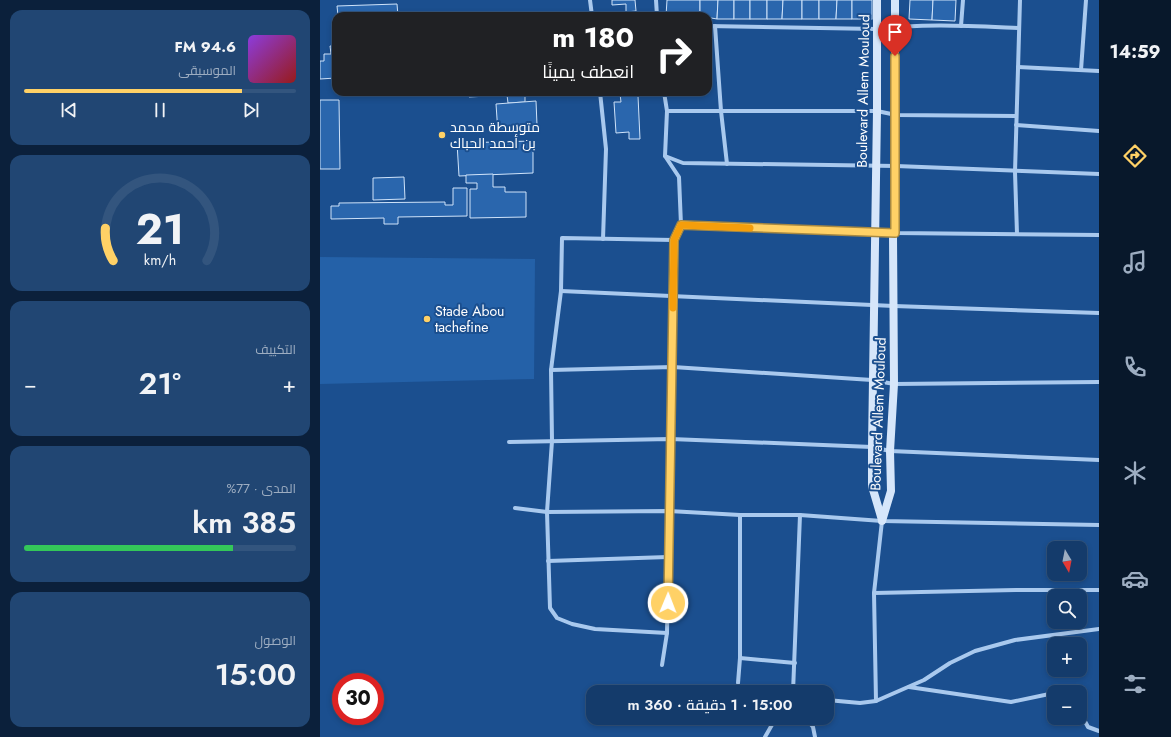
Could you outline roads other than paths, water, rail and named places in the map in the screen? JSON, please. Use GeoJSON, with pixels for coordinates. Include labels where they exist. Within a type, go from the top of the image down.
{"type":"FeatureCollection","features":[{"type":"Feature","properties":{"kind":"main road","name":"Boulevard Allem Mouloud"},"geometry":{"type":"LineString","coordinates":[[877,0],[872,486],[882,521]]}},
{"type":"Feature","properties":{"kind":"main road","name":"Boulevard Allem Mouloud"},"geometry":{"type":"LineString","coordinates":[[882,521],[891,491],[890,451],[894,384],[893,234],[895,233],[896,166],[896,0]]}},
{"type":"Feature","properties":{"kind":"street"},"geometry":{"type":"LineString","coordinates":[[590,0],[592,12]]}},
{"type":"Feature","properties":{"kind":"street"},"geometry":{"type":"LineString","coordinates":[[656,0],[657,12]]}},
{"type":"Feature","properties":{"kind":"street"},"geometry":{"type":"LineString","coordinates":[[961,26],[963,0]]}},
{"type":"Feature","properties":{"kind":"street"},"geometry":{"type":"LineString","coordinates":[[1017,234],[1015,172],[1020,0]]}},
{"type":"Feature","properties":{"kind":"street"},"geometry":{"type":"LineString","coordinates":[[1081,70],[1086,0]]}},
{"type":"Feature","properties":{"kind":"street"},"geometry":{"type":"LineString","coordinates":[[727,164],[721,111],[715,26],[877,29],[895,27],[961,26],[1019,28]]}},
{"type":"Feature","properties":{"kind":"street"},"geometry":{"type":"LineString","coordinates":[[1018,67],[1099,71]]}},
{"type":"Feature","properties":{"kind":"street"},"geometry":{"type":"LineString","coordinates":[[600,96],[606,149],[603,239]]}},
{"type":"Feature","properties":{"kind":"street"},"geometry":{"type":"LineString","coordinates":[[662,665],[667,633],[672,439],[674,240],[681,225],[679,177],[665,156],[667,112],[665,96]]}},
{"type":"Feature","properties":{"kind":"street"},"geometry":{"type":"LineString","coordinates":[[667,112],[877,111],[896,115],[1016,116]]}},
{"type":"Feature","properties":{"kind":"street"},"geometry":{"type":"LineString","coordinates":[[1016,125],[1099,131]]}},
{"type":"Feature","properties":{"kind":"street"},"geometry":{"type":"LineString","coordinates":[[665,156],[683,163],[896,166],[1015,172],[1099,174]]}},
{"type":"Feature","properties":{"kind":"street"},"geometry":{"type":"LineString","coordinates":[[681,225],[895,233],[1099,235]]}},
{"type":"Feature","properties":{"kind":"street"},"geometry":{"type":"LineString","coordinates":[[667,633],[595,629],[572,624],[557,618],[550,608],[548,512],[552,441],[552,370],[561,290],[562,238],[674,240]]}},
{"type":"Feature","properties":{"kind":"street"},"geometry":{"type":"LineString","coordinates":[[561,290],[894,306],[1099,313]]}},
{"type":"Feature","properties":{"kind":"street"},"geometry":{"type":"LineString","coordinates":[[552,370],[673,367],[872,380],[894,384],[1099,382]]}},
{"type":"Feature","properties":{"kind":"street"},"geometry":{"type":"LineString","coordinates":[[509,442],[672,439],[872,447],[890,451],[1099,460]]}},
{"type":"Feature","properties":{"kind":"street"},"geometry":{"type":"LineString","coordinates":[[515,508],[548,512],[669,511],[740,515],[800,515],[882,521],[1099,526]]}},
{"type":"Feature","properties":{"kind":"street"},"geometry":{"type":"LineString","coordinates":[[738,683],[740,658],[740,515]]}},
{"type":"Feature","properties":{"kind":"street"},"geometry":{"type":"LineString","coordinates":[[793,685],[800,515]]}},
{"type":"Feature","properties":{"kind":"street"},"geometry":{"type":"LineString","coordinates":[[876,701],[874,593],[882,521]]}},
{"type":"Feature","properties":{"kind":"street"},"geometry":{"type":"LineString","coordinates":[[548,560],[668,557]]}},
{"type":"Feature","properties":{"kind":"street"},"geometry":{"type":"LineString","coordinates":[[874,593],[1099,590]]}},
{"type":"Feature","properties":{"kind":"street"},"geometry":{"type":"LineString","coordinates":[[834,701],[860,703],[876,701],[924,680],[950,663],[975,651],[1015,640],[1099,629]]}},
{"type":"Feature","properties":{"kind":"street"},"geometry":{"type":"LineString","coordinates":[[740,658],[794,663]]}},
{"type":"Feature","properties":{"kind":"street"},"geometry":{"type":"LineString","coordinates":[[909,687],[1010,702],[1047,694]]}},
{"type":"Feature","properties":{"kind":"street"},"geometry":{"type":"LineString","coordinates":[[766,737],[772,725]]}},
{"type":"Feature","properties":{"kind":"street"},"geometry":{"type":"LineString","coordinates":[[811,725],[815,737]]}},
{"type":"Feature","properties":{"kind":"street"},"geometry":{"type":"LineString","coordinates":[[1087,725],[1088,727],[1099,731]]}},
{"type":"Feature","properties":{"kind":"place","name":"متوسطة محمد بن أحمد الحباك"},"geometry":{"type":"Point","coordinates":[442,135]}},
{"type":"Feature","properties":{"kind":"place","name":"Stade Abou tachefine"},"geometry":{"type":"Point","coordinates":[427,319]}}]}
